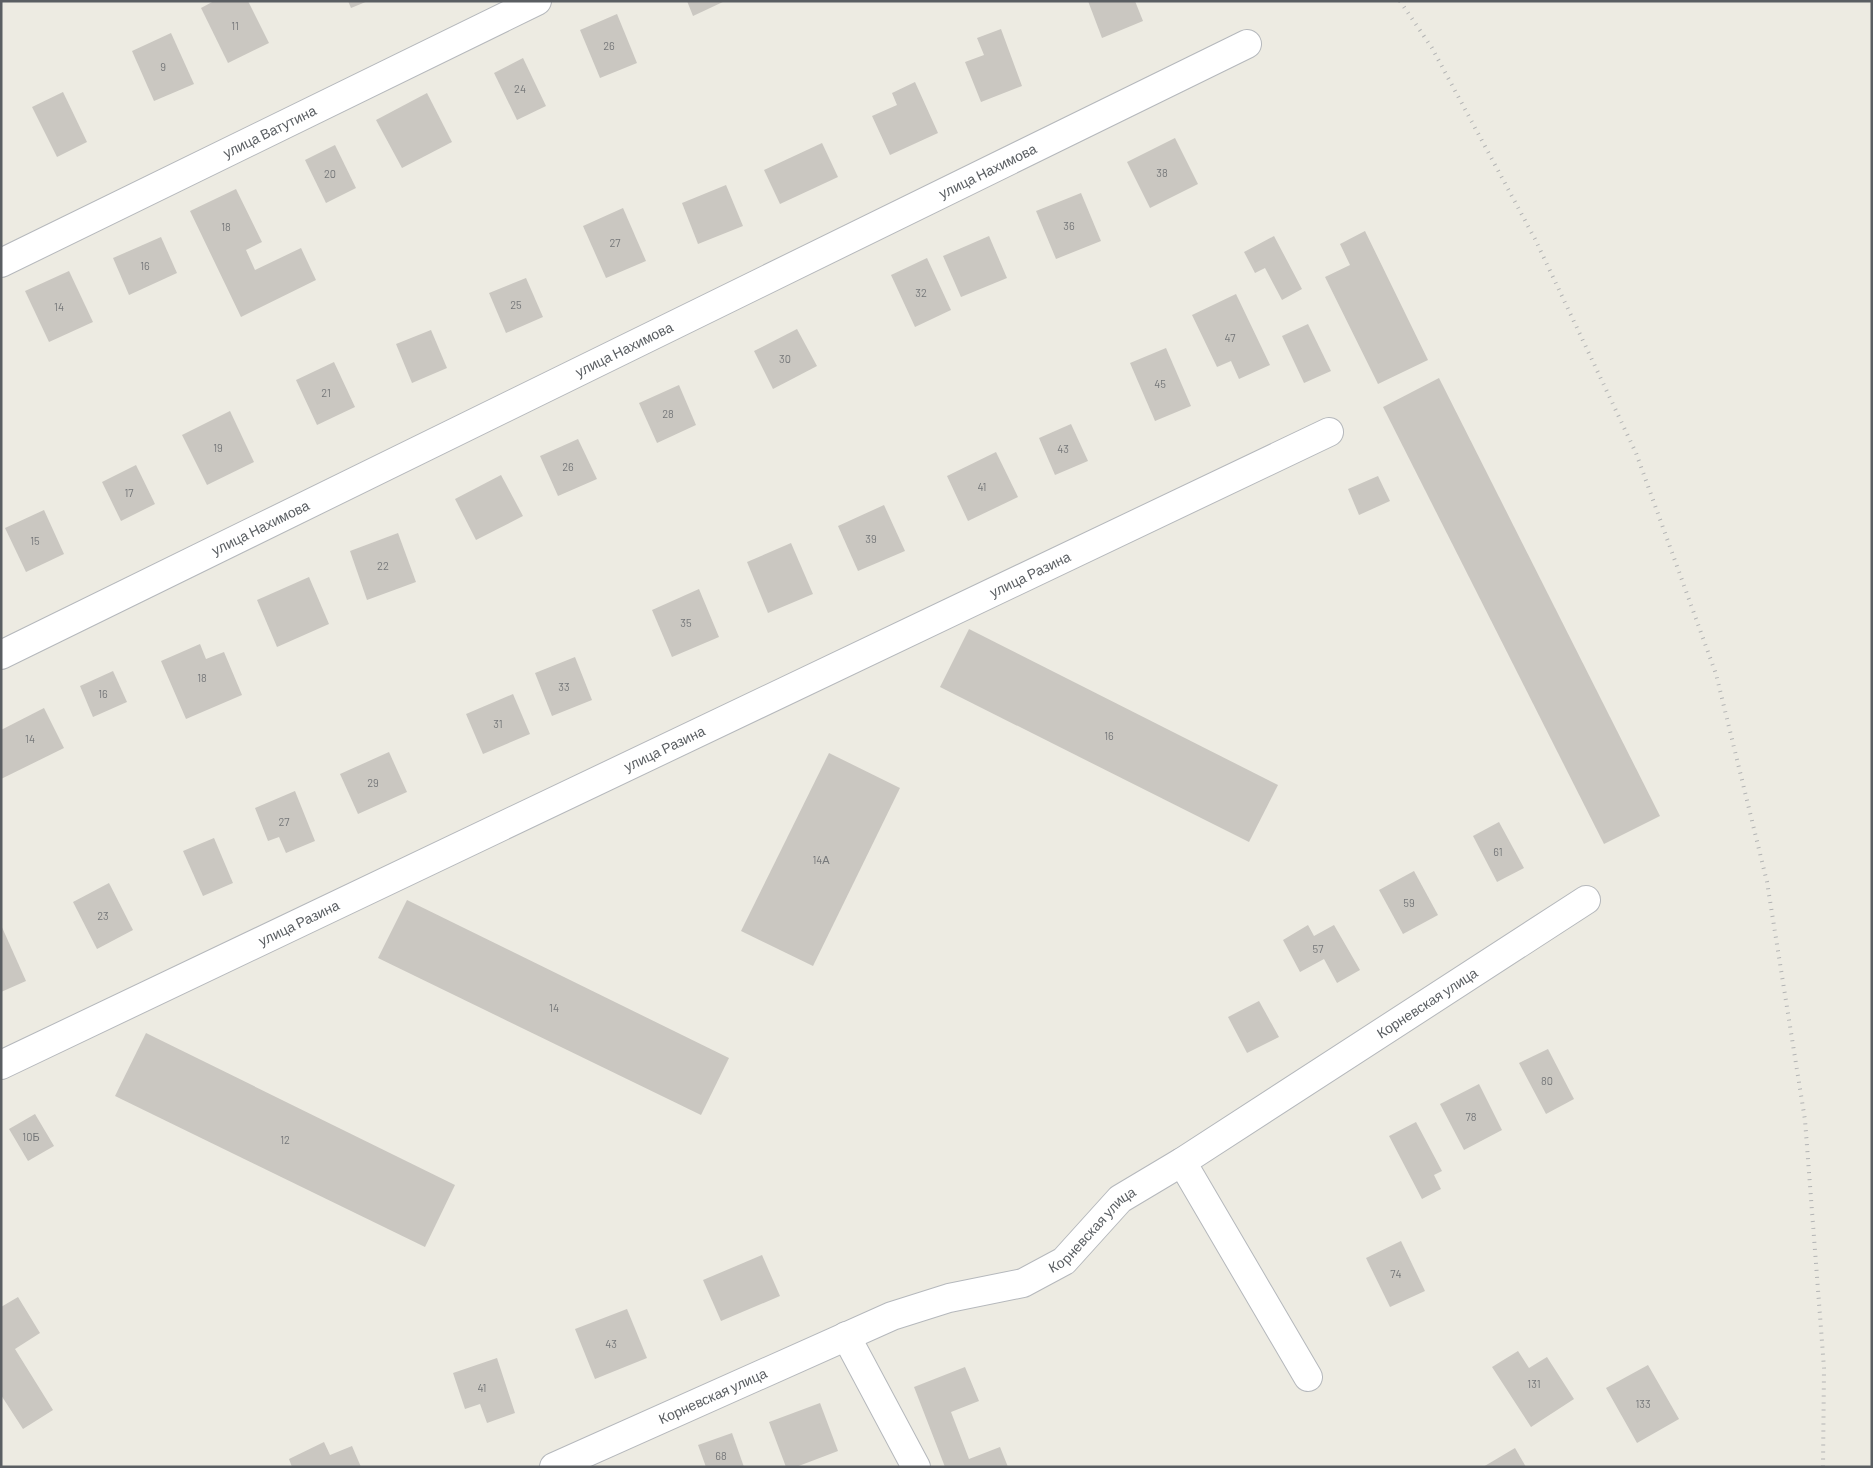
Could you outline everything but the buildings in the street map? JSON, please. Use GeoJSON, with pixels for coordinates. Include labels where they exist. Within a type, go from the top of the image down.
{"type":"FeatureCollection","features":[{"type":"Feature","properties":{"kind":"street","name":"улица Ватутина"},"geometry":{"type":"LineString","coordinates":[[1,263],[537,1]]}},
{"type":"Feature","properties":{"kind":"street","name":"улица Нахимова"},"geometry":{"type":"LineString","coordinates":[[1,655],[1247,44]]}},
{"type":"Feature","properties":{"kind":"street","name":"улица Разина"},"geometry":{"type":"LineString","coordinates":[[1,1065],[1328,432]]}},
{"type":"Feature","properties":{"kind":"street","name":"Корневская улица"},"geometry":{"type":"LineString","coordinates":[[554,1467],[892,1316],[949,1298],[1023,1283],[1064,1261],[1120,1199],[1182,1162],[1586,900]]}},
{"type":"Feature","properties":{"kind":"street"},"geometry":{"type":"LineString","coordinates":[[1182,1162],[1308,1377]]}},
{"type":"Feature","properties":{"kind":"street"},"geometry":{"type":"LineString","coordinates":[[846,1336],[916,1467]]}},
{"type":"Feature","properties":{"kind":"railway"},"geometry":{"type":"LineString","coordinates":[[1400,1],[1432,48],[1535,239],[1636,453],[1716,674],[1767,882],[1805,1120],[1824,1368],[1823,1467]]}}]}
